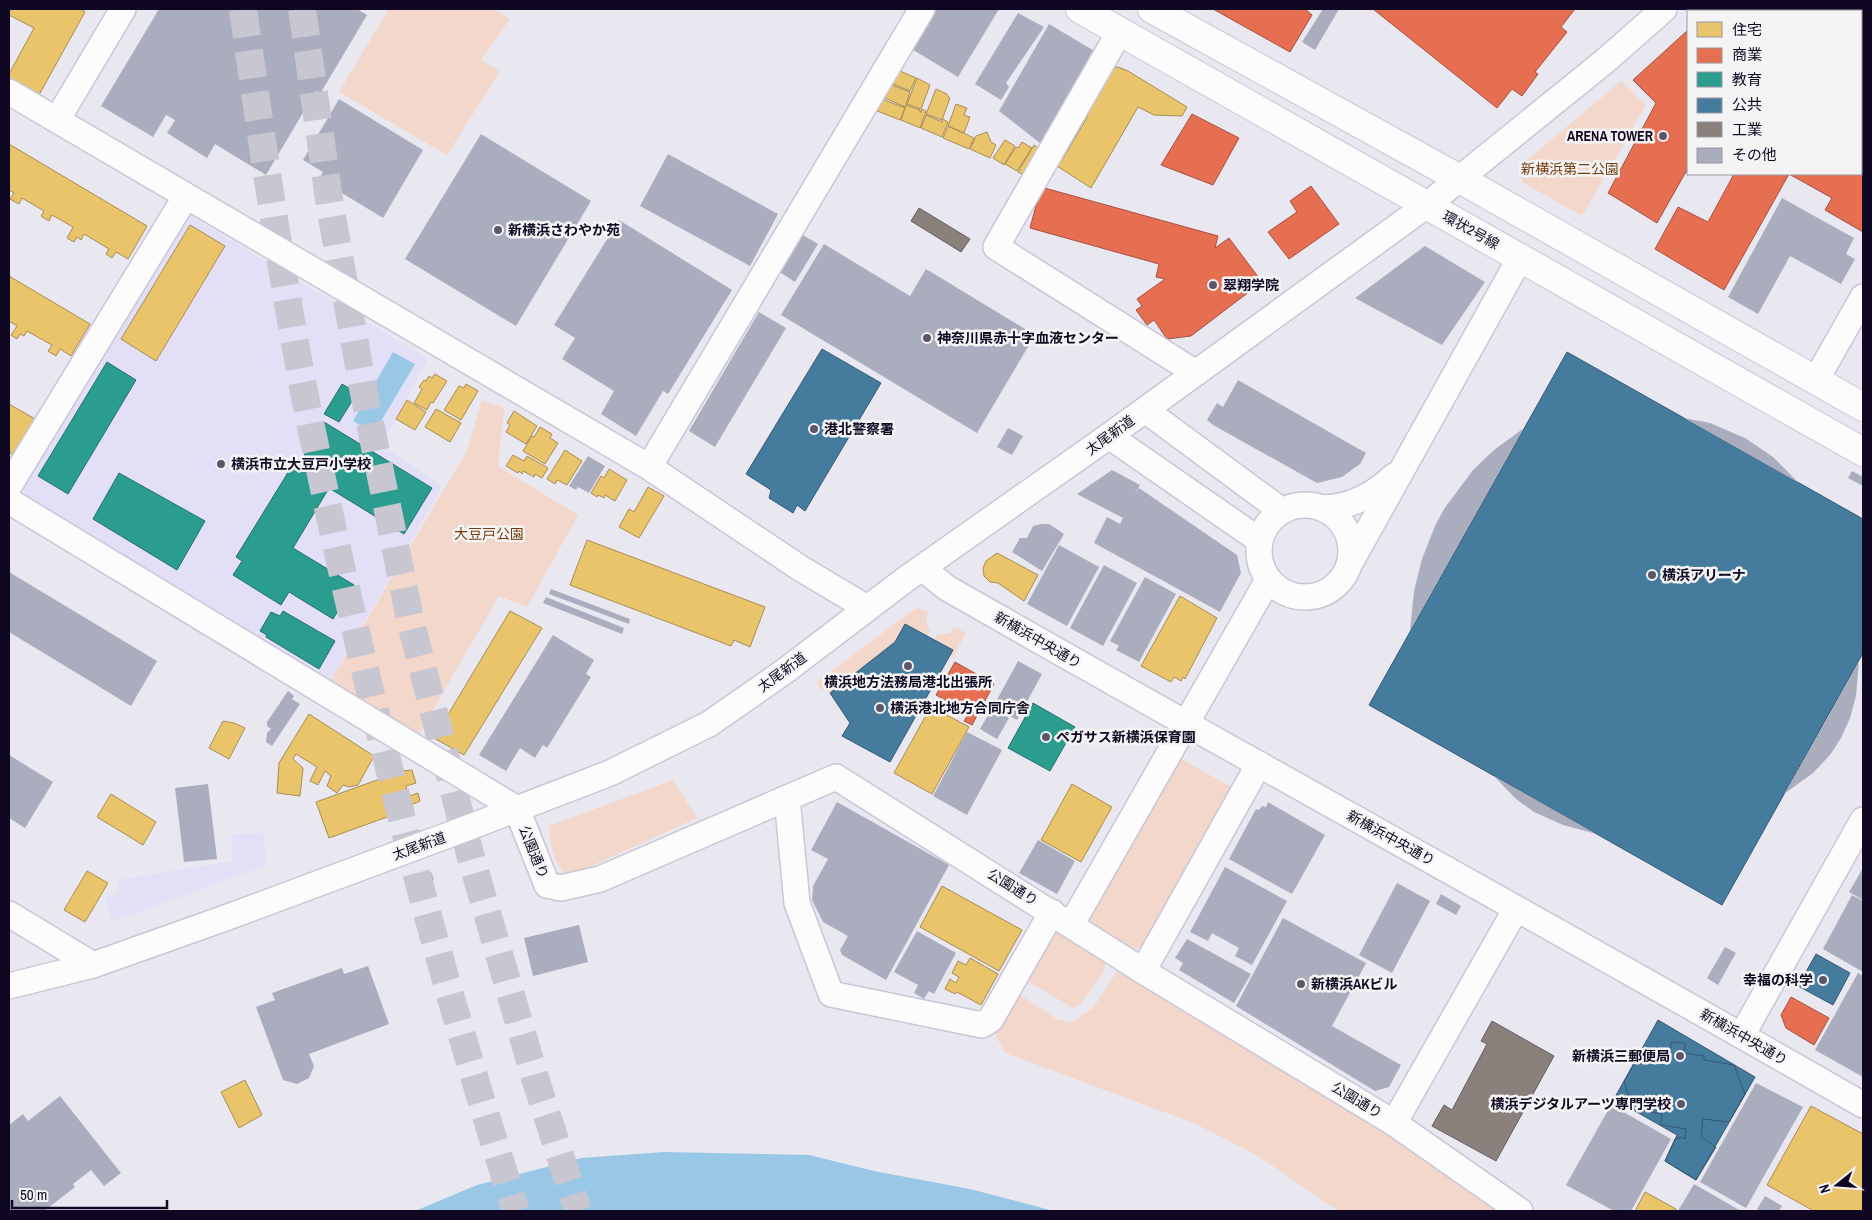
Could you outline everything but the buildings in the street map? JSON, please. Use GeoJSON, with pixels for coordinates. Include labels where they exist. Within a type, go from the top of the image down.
{"type":"FeatureCollection","features":[{"type":"Feature","properties":{"kind":"main road","name":"環状2号線"},"geometry":{"type":"LineString","coordinates":[[1080,9],[1863,452]]}},
{"type":"Feature","properties":{"kind":"main road"},"geometry":{"type":"LineString","coordinates":[[1152,9],[1460,179],[1863,407]]}},
{"type":"Feature","properties":{"kind":"street"},"geometry":{"type":"LineString","coordinates":[[57,120],[123,9]]}},
{"type":"Feature","properties":{"kind":"street"},"geometry":{"type":"LineString","coordinates":[[649,467],[922,9]]}},
{"type":"Feature","properties":{"kind":"street","name":"太尾新道"},"geometry":{"type":"LineString","coordinates":[[9,986],[93,965],[228,917],[517,809],[610,773],[709,724],[785,671],[922,568],[1109,436],[1427,205],[1605,61],[1664,9]]}},
{"type":"Feature","properties":{"kind":"street"},"geometry":{"type":"LineString","coordinates":[[1120,32],[996,247],[1196,373]]}},
{"type":"Feature","properties":{"kind":"street"},"geometry":{"type":"LineString","coordinates":[[9,92],[649,467],[800,568],[867,608]]}},
{"type":"Feature","properties":{"kind":"street"},"geometry":{"type":"LineString","coordinates":[[9,486],[186,196]]}},
{"type":"Feature","properties":{"kind":"street"},"geometry":{"type":"LineString","coordinates":[[1402,470],[1375,491],[1350,504],[1336,508],[1301,505],[1282,511],[1268,523],[1260,540],[1258,554],[1261,568],[1268,580],[1279,590],[1294,596],[1307,598],[1321,595],[1334,588],[1343,577],[1520,258]]}},
{"type":"Feature","properties":{"kind":"street"},"geometry":{"type":"LineString","coordinates":[[1816,380],[1863,296]]}},
{"type":"Feature","properties":{"kind":"street"},"geometry":{"type":"LineString","coordinates":[[1145,410],[1282,511]]}},
{"type":"Feature","properties":{"kind":"street"},"geometry":{"type":"LineString","coordinates":[[1109,436],[1260,540]]}},
{"type":"Feature","properties":{"kind":"street"},"geometry":{"type":"LineString","coordinates":[[9,501],[517,809]]}},
{"type":"Feature","properties":{"kind":"street"},"geometry":{"type":"LineString","coordinates":[[1321,508],[1333,515],[1343,525],[1349,538],[1351,551],[1349,565]]}},
{"type":"Feature","properties":{"kind":"street","name":"新横浜中央通り"},"geometry":{"type":"LineString","coordinates":[[922,568],[948,588],[1185,724],[1863,1104]]}},
{"type":"Feature","properties":{"kind":"street"},"geometry":{"type":"LineString","coordinates":[[787,798],[796,903],[831,994],[982,1024],[991,1018],[1062,918],[1185,724],[1268,580]]}},
{"type":"Feature","properties":{"kind":"street"},"geometry":{"type":"LineString","coordinates":[[1143,971],[1259,764]]}},
{"type":"Feature","properties":{"kind":"street","name":"公園通り"},"geometry":{"type":"LineString","coordinates":[[517,809],[547,885],[561,888],[600,879],[836,777],[1062,918],[1143,971],[1394,1122],[1520,1211]]}},
{"type":"Feature","properties":{"kind":"street"},"geometry":{"type":"LineString","coordinates":[[1742,1035],[1863,820]]}},
{"type":"Feature","properties":{"kind":"street"},"geometry":{"type":"LineString","coordinates":[[1394,1122],[1516,909]]}},
{"type":"Feature","properties":{"kind":"street"},"geometry":{"type":"LineString","coordinates":[[9,914],[93,965]]}},
{"type":"Feature","properties":{"kind":"shaded area","name":"横浜市立大豆戸小学校"},"geometry":{"type":"Polygon","coordinates":[[[191,216],[428,359],[382,445],[442,486],[329,683],[26,498],[22,482],[181,219],[191,216]]]}},
{"type":"Feature","properties":{"kind":"shaded area"},"geometry":{"type":"Polygon","coordinates":[[[263,833],[266,865],[112,922],[105,898],[119,893],[117,880],[232,861],[231,835],[263,833]]]}},
{"type":"Feature","properties":{"kind":"green space"},"geometry":{"type":"Polygon","coordinates":[[[389,9],[493,9],[510,19],[481,60],[500,71],[447,155],[339,92],[389,9]]]}},
{"type":"Feature","properties":{"kind":"green space","name":"新横浜第二公園"},"geometry":{"type":"Polygon","coordinates":[[[1621,81],[1646,105],[1582,216],[1522,182],[1520,166],[1621,81]]]}},
{"type":"Feature","properties":{"kind":"green space","name":"大豆戸公園"},"geometry":{"type":"Polygon","coordinates":[[[482,400],[504,408],[498,466],[578,515],[527,607],[499,596],[419,734],[329,683],[467,451],[482,400]]]}},
{"type":"Feature","properties":{"kind":"green space"},"geometry":{"type":"Polygon","coordinates":[[[919,608],[928,612],[926,622],[930,630],[927,636],[895,642],[830,693],[820,688],[817,682],[914,609],[919,608]]]}},
{"type":"Feature","properties":{"kind":"green space"},"geometry":{"type":"Polygon","coordinates":[[[954,627],[966,633],[953,657],[949,655],[952,649],[935,640],[937,635],[950,633],[954,627]]]}},
{"type":"Feature","properties":{"kind":"green space"},"geometry":{"type":"Polygon","coordinates":[[[1176,756],[1236,790],[1145,946],[1137,949],[1132,948],[1111,936],[1089,918],[1176,756]]]}},
{"type":"Feature","properties":{"kind":"green space"},"geometry":{"type":"Polygon","coordinates":[[[673,780],[697,818],[572,875],[566,875],[561,870],[553,852],[549,826],[673,780]]]}},
{"type":"Feature","properties":{"kind":"green space"},"geometry":{"type":"Polygon","coordinates":[[[1058,929],[1105,959],[1105,969],[1081,1004],[1073,1008],[1027,981],[1058,929]]]}},
{"type":"Feature","properties":{"kind":"green space"},"geometry":{"type":"Polygon","coordinates":[[[1118,970],[1410,1149],[1500,1211],[1338,1211],[1258,1156],[1196,1124],[1005,1053],[994,1032],[1016,992],[1058,1020],[1072,1022],[1093,1008],[1118,970]]]}},
{"type":"Feature","properties":{"kind":"water"},"geometry":{"type":"Polygon","coordinates":[[[393,352],[415,364],[374,433],[353,421],[393,352]]]}},
{"type":"Feature","properties":{"kind":"water"},"geometry":{"type":"Polygon","coordinates":[[[664,1152],[809,1155],[874,1171],[970,1189],[1054,1211],[415,1211],[477,1185],[581,1158],[664,1152]]]}},
{"type":"Feature","properties":{"kind":"tunnel"},"geometry":{"type":"LineString","coordinates":[[243,9],[272,208],[307,407],[328,509],[400,812],[455,1013],[516,1211]]}},
{"type":"Feature","properties":{"kind":"tunnel"},"geometry":{"type":"LineString","coordinates":[[302,9],[330,206],[363,388],[410,619],[470,854],[535,1078],[578,1211]]}},
{"type":"Feature","properties":{"kind":"place","name":"ARENA TOWER"},"geometry":{"type":"Point","coordinates":[1663,136]}},
{"type":"Feature","properties":{"kind":"place","name":"新横浜さわやか苑"},"geometry":{"type":"Point","coordinates":[498,230]}},
{"type":"Feature","properties":{"kind":"place","name":"翠翔学院"},"geometry":{"type":"Point","coordinates":[1213,285]}},
{"type":"Feature","properties":{"kind":"place","name":"神奈川県赤十字血液センター"},"geometry":{"type":"Point","coordinates":[927,338]}},
{"type":"Feature","properties":{"kind":"place","name":"港北警察署"},"geometry":{"type":"Point","coordinates":[814,429]}},
{"type":"Feature","properties":{"kind":"place","name":"横浜市立大豆戸小学校"},"geometry":{"type":"Point","coordinates":[221,464]}},
{"type":"Feature","properties":{"kind":"place","name":"横浜アリーナ"},"geometry":{"type":"Point","coordinates":[1652,575]}},
{"type":"Feature","properties":{"kind":"place","name":"横浜地方法務局港北出張所"},"geometry":{"type":"Point","coordinates":[908,666]}},
{"type":"Feature","properties":{"kind":"place","name":"横浜港北地方合同庁舎"},"geometry":{"type":"Point","coordinates":[880,708]}},
{"type":"Feature","properties":{"kind":"place","name":"ペガサス新横浜保育園"},"geometry":{"type":"Point","coordinates":[1046,737]}},
{"type":"Feature","properties":{"kind":"place","name":"幸福の科学"},"geometry":{"type":"Point","coordinates":[1823,980]}},
{"type":"Feature","properties":{"kind":"place","name":"新横浜AKビル"},"geometry":{"type":"Point","coordinates":[1301,984]}},
{"type":"Feature","properties":{"kind":"place","name":"新横浜三郵便局"},"geometry":{"type":"Point","coordinates":[1680,1056]}},
{"type":"Feature","properties":{"kind":"place","name":"横浜デジタルアーツ専門学校"},"geometry":{"type":"Point","coordinates":[1681,1104]}}]}
